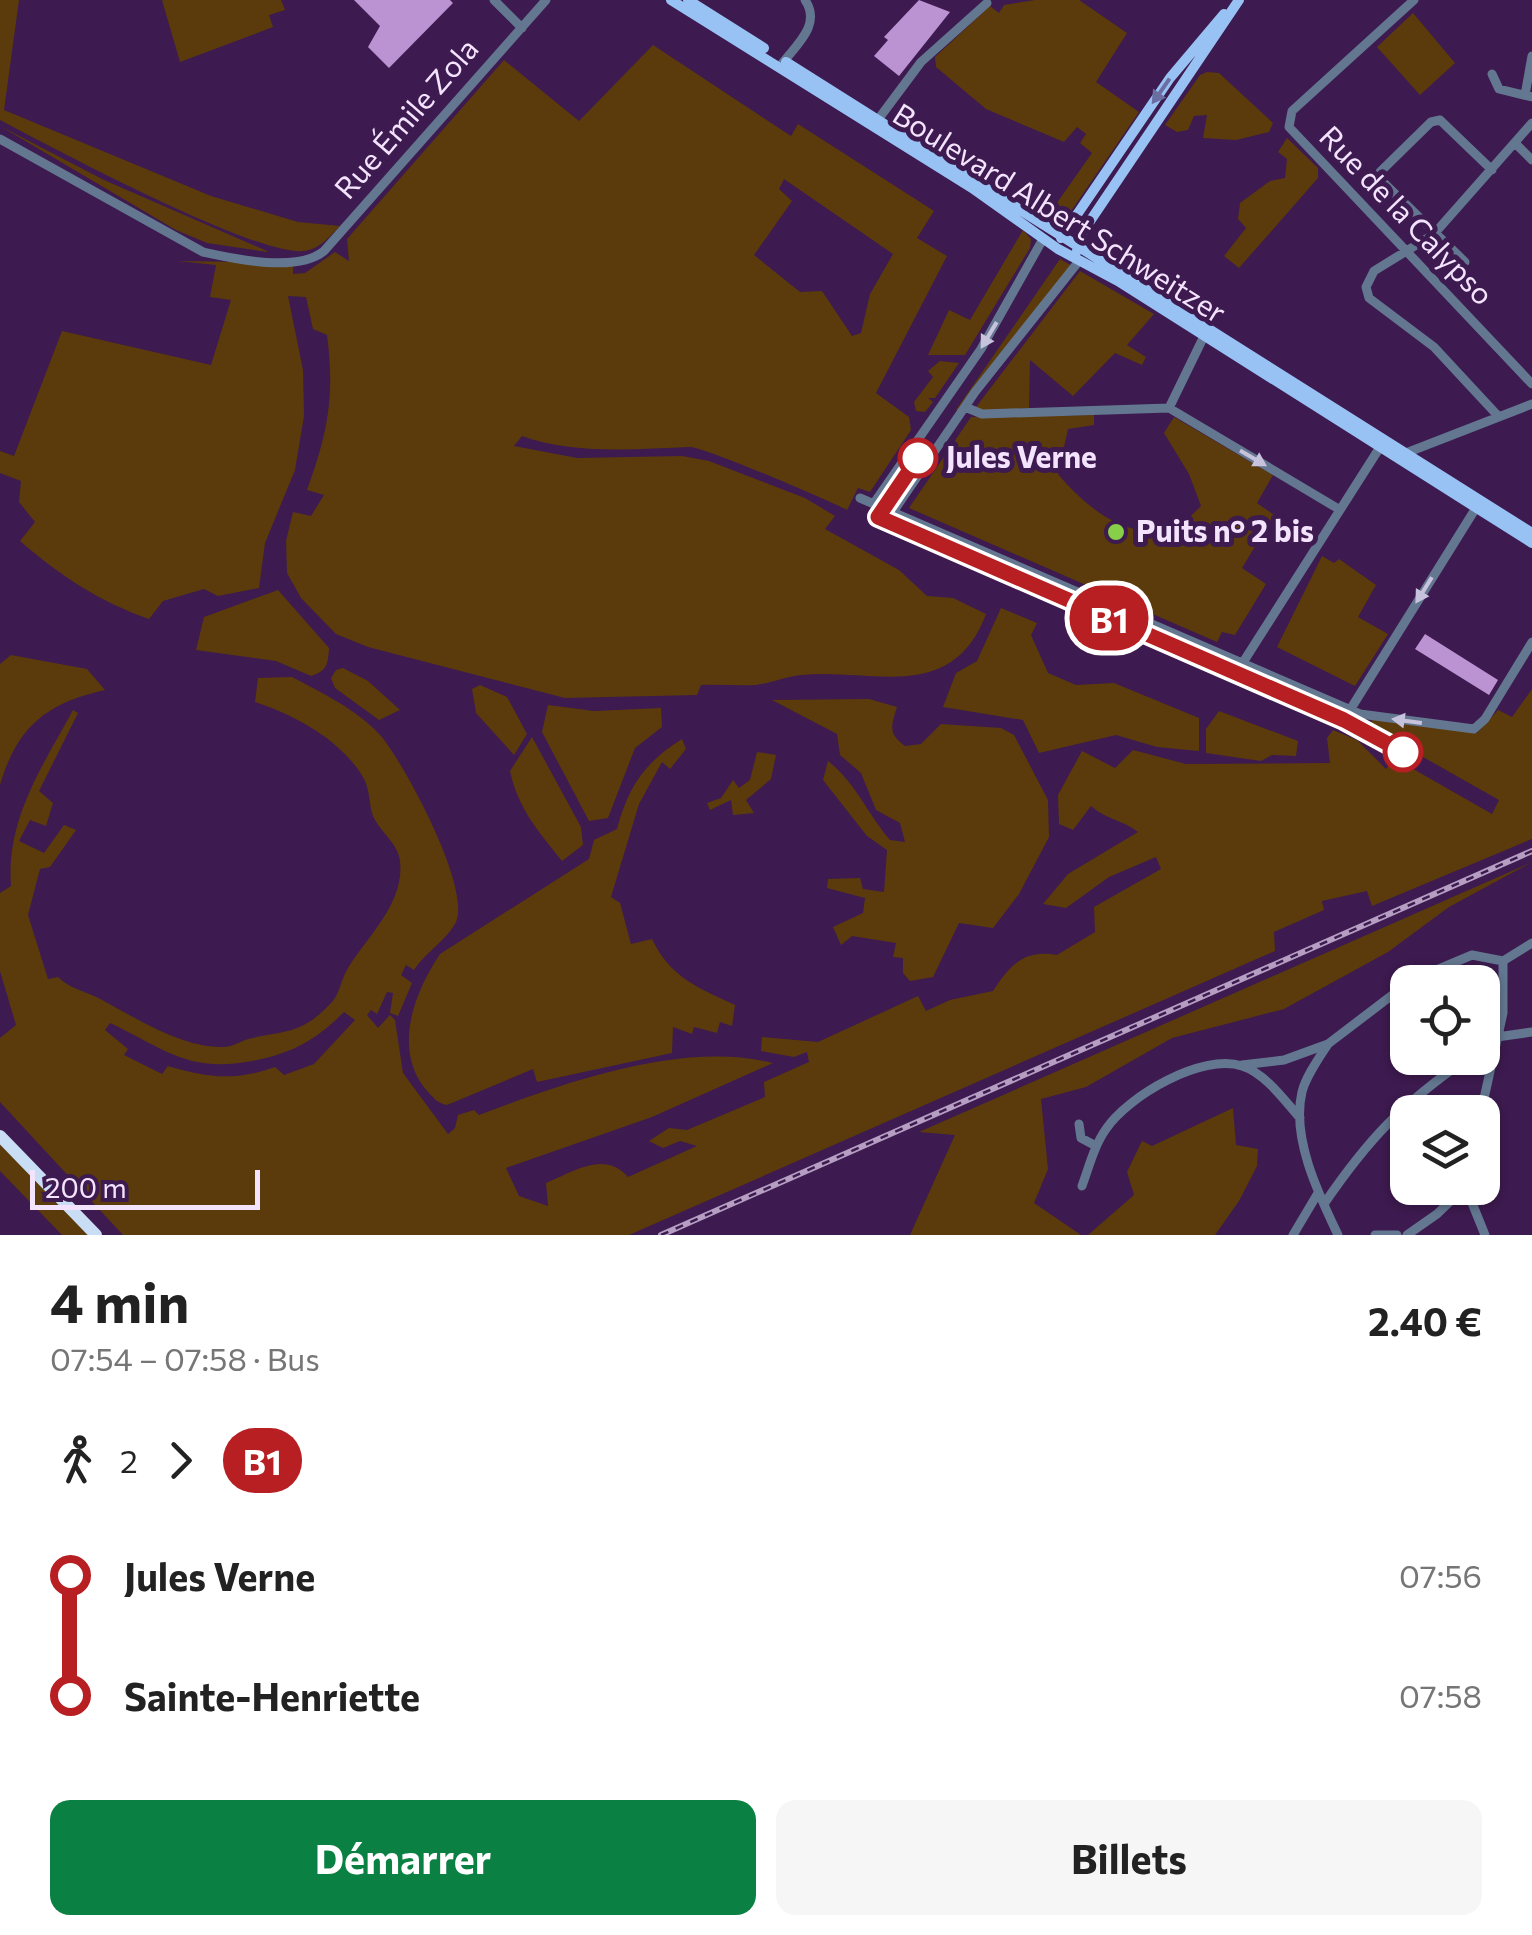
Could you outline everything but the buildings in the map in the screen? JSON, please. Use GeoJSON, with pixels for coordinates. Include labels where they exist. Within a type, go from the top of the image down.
{"type":"FeatureCollection","features":[{"type":"Feature","properties":{"kind":"highway"},"geometry":{"type":"LineString","coordinates":[[0,1135],[96,1235]]}},
{"type":"Feature","properties":{"kind":"main road","name":"Boulevard Albert Schweitzer"},"geometry":{"type":"LineString","coordinates":[[671,0],[876,122],[1055,240],[1133,280],[1378,446],[1421,468]]}},
{"type":"Feature","properties":{"kind":"main road","name":"Boulevard Albert Schweitzer"},"geometry":{"type":"LineString","coordinates":[[688,0],[782,64]]}},
{"type":"Feature","properties":{"kind":"main road"},"geometry":{"type":"LineString","coordinates":[[1055,240],[1184,59],[1239,0]]}},
{"type":"Feature","properties":{"kind":"main road"},"geometry":{"type":"LineString","coordinates":[[1078,253],[1239,0]]}},
{"type":"Feature","properties":{"kind":"main road","name":"Boulevard Albert Schweitzer"},"geometry":{"type":"LineString","coordinates":[[876,122],[1000,206],[1478,504],[1532,533]]}},
{"type":"Feature","properties":{"kind":"main road","name":"Boulevard Albert Schweitzer"},"geometry":{"type":"LineString","coordinates":[[1478,504],[1532,544]]}},
{"type":"Feature","properties":{"kind":"street"},"geometry":{"type":"LineString","coordinates":[[494,0],[522,28]]}},
{"type":"Feature","properties":{"kind":"street","name":"Rue Émile Zola"},"geometry":{"type":"LineString","coordinates":[[0,139],[151,227],[204,252],[299,261],[324,251],[546,0]]}},
{"type":"Feature","properties":{"kind":"street"},"geometry":{"type":"LineString","coordinates":[[782,64],[811,25],[812,14],[805,0]]}},
{"type":"Feature","properties":{"kind":"street","name":"Rue de la Calypso"},"geometry":{"type":"LineString","coordinates":[[1414,0],[1292,111],[1288,122],[1292,132],[1532,384]]}},
{"type":"Feature","properties":{"kind":"street"},"geometry":{"type":"LineString","coordinates":[[876,122],[920,62],[987,3]]}},
{"type":"Feature","properties":{"kind":"street"},"geometry":{"type":"LineString","coordinates":[[1492,74],[1499,89],[1528,96],[1532,56]]}},
{"type":"Feature","properties":{"kind":"street"},"geometry":{"type":"LineString","coordinates":[[1465,262],[1383,182],[1382,168],[1431,122],[1440,120],[1492,170]]}},
{"type":"Feature","properties":{"kind":"street"},"geometry":{"type":"LineString","coordinates":[[1499,418],[1434,347],[1369,298],[1366,282],[1374,271],[1434,234],[1532,124]]}},
{"type":"Feature","properties":{"kind":"street"},"geometry":{"type":"LineString","coordinates":[[1516,144],[1532,160]]}},
{"type":"Feature","properties":{"kind":"street"},"geometry":{"type":"LineString","coordinates":[[874,504],[1055,240]]}},
{"type":"Feature","properties":{"kind":"street"},"geometry":{"type":"LineString","coordinates":[[893,512],[964,407],[1078,253]]}},
{"type":"Feature","properties":{"kind":"street"},"geometry":{"type":"LineString","coordinates":[[1168,408],[1206,332]]}},
{"type":"Feature","properties":{"kind":"street"},"geometry":{"type":"LineString","coordinates":[[1367,463],[1390,453],[1406,456],[1532,404]]}},
{"type":"Feature","properties":{"kind":"street"},"geometry":{"type":"LineString","coordinates":[[964,407],[982,414],[1168,408],[1337,508]]}},
{"type":"Feature","properties":{"kind":"street"},"geometry":{"type":"LineString","coordinates":[[1421,468],[1428,448],[1435,442]]}},
{"type":"Feature","properties":{"kind":"street"},"geometry":{"type":"LineString","coordinates":[[1242,664],[1378,446],[1384,443],[1406,456]]}},
{"type":"Feature","properties":{"kind":"street"},"geometry":{"type":"LineString","coordinates":[[860,498],[1350,710],[1465,730],[1481,725],[1532,642]]}},
{"type":"Feature","properties":{"kind":"street"},"geometry":{"type":"LineString","coordinates":[[1350,710],[1478,504]]}},
{"type":"Feature","properties":{"kind":"street"},"geometry":{"type":"LineString","coordinates":[[1448,965],[1472,954],[1502,961],[1532,943]]}},
{"type":"Feature","properties":{"kind":"street"},"geometry":{"type":"LineString","coordinates":[[1500,1025],[1502,961]]}},
{"type":"Feature","properties":{"kind":"street"},"geometry":{"type":"LineString","coordinates":[[1082,1186],[1096,1146],[1120,1112],[1141,1094],[1196,1069],[1284,1060],[1328,1044],[1390,997]]}},
{"type":"Feature","properties":{"kind":"street"},"geometry":{"type":"LineString","coordinates":[[1500,1037],[1532,1032]]}},
{"type":"Feature","properties":{"kind":"street"},"geometry":{"type":"LineString","coordinates":[[1328,1044],[1302,1090],[1300,1118],[1318,1193],[1338,1235]]}},
{"type":"Feature","properties":{"kind":"street"},"geometry":{"type":"LineString","coordinates":[[1242,1065],[1276,1089],[1300,1118]]}},
{"type":"Feature","properties":{"kind":"street"},"geometry":{"type":"LineString","coordinates":[[1324,1204],[1365,1145],[1408,1100],[1444,1075]]}},
{"type":"Feature","properties":{"kind":"street"},"geometry":{"type":"LineString","coordinates":[[1079,1124],[1081,1138],[1096,1146]]}},
{"type":"Feature","properties":{"kind":"street"},"geometry":{"type":"LineString","coordinates":[[1293,1235],[1318,1193]]}},
{"type":"Feature","properties":{"kind":"street"},"geometry":{"type":"LineString","coordinates":[[1408,1235],[1447,1205]]}},
{"type":"Feature","properties":{"kind":"street"},"geometry":{"type":"LineString","coordinates":[[1472,1205],[1485,1235]]}},
{"type":"Feature","properties":{"kind":"street"},"geometry":{"type":"LineString","coordinates":[[1375,1235],[1397,1235]]}},
{"type":"Feature","properties":{"kind":"shaded area"},"geometry":{"type":"Polygon","coordinates":[[[0,0],[19,0],[4,110],[211,196],[298,222],[340,226],[309,250],[278,248],[153,198],[0,120],[0,0]]]}},
{"type":"Feature","properties":{"kind":"shaded area"},"geometry":{"type":"Polygon","coordinates":[[[162,0],[281,0],[285,10],[269,15],[273,27],[180,62],[162,0]]]}},
{"type":"Feature","properties":{"kind":"shaded area"},"geometry":{"type":"Polygon","coordinates":[[[1079,0],[1127,33],[1096,82],[1139,112],[1065,220],[1056,214],[1051,220],[1047,217],[1092,153],[1080,143],[1086,134],[1077,127],[1064,142],[986,109],[936,67],[935,57],[990,6],[999,13],[1004,5],[1079,0]]]}},
{"type":"Feature","properties":{"kind":"shaded area"},"geometry":{"type":"Polygon","coordinates":[[[1413,13],[1455,63],[1420,95],[1377,47],[1413,13]]]}},
{"type":"Feature","properties":{"kind":"shaded area"},"geometry":{"type":"Polygon","coordinates":[[[653,45],[791,136],[798,124],[934,211],[917,238],[947,256],[876,393],[909,417],[911,430],[870,492],[858,488],[847,510],[741,464],[690,447],[584,448],[522,436],[514,446],[577,458],[682,456],[709,461],[805,498],[835,516],[825,529],[899,570],[927,596],[953,598],[986,614],[971,642],[952,661],[907,676],[802,675],[756,685],[701,685],[697,695],[565,698],[368,647],[336,634],[301,598],[287,573],[286,541],[293,512],[311,516],[324,495],[307,490],[328,414],[327,335],[313,329],[306,297],[288,296],[303,370],[304,416],[295,470],[265,543],[259,588],[218,596],[204,589],[163,601],[149,619],[81,586],[20,541],[35,522],[19,502],[21,481],[0,473],[0,451],[14,456],[62,331],[211,365],[231,300],[210,297],[216,265],[178,261],[293,263],[293,274],[305,273],[335,252],[349,261],[347,239],[504,60],[579,121],[653,45]],[[784,179],[779,189],[792,201],[754,255],[800,292],[822,291],[852,336],[861,333],[870,294],[893,254],[784,179]]]}},
{"type":"Feature","properties":{"kind":"shaded area"},"geometry":{"type":"Polygon","coordinates":[[[1219,73],[1273,123],[1269,132],[1236,140],[1203,138],[1207,115],[1194,116],[1188,130],[1177,132],[1165,125],[1200,75],[1219,73]]]}},
{"type":"Feature","properties":{"kind":"shaded area"},"geometry":{"type":"Polygon","coordinates":[[[0,126],[104,180],[267,252],[207,243],[176,230],[0,126]]]}},
{"type":"Feature","properties":{"kind":"shaded area"},"geometry":{"type":"Polygon","coordinates":[[[1287,138],[1318,168],[1318,178],[1239,268],[1224,256],[1246,228],[1238,219],[1240,203],[1270,181],[1285,178],[1287,159],[1278,152],[1287,138]]]}},
{"type":"Feature","properties":{"kind":"shaded area"},"geometry":{"type":"Polygon","coordinates":[[[1023,230],[1031,239],[1030,248],[965,355],[928,355],[949,310],[970,320],[1023,230]]]}},
{"type":"Feature","properties":{"kind":"shaded area"},"geometry":{"type":"Polygon","coordinates":[[[1060,259],[1072,266],[959,412],[956,410],[1060,259]]]}},
{"type":"Feature","properties":{"kind":"shaded area"},"geometry":{"type":"Polygon","coordinates":[[[1080,271],[1154,314],[1127,345],[1146,357],[1142,365],[1115,353],[1073,396],[1030,360],[1029,408],[982,412],[976,407],[1080,271]]]}},
{"type":"Feature","properties":{"kind":"shaded area"},"geometry":{"type":"Polygon","coordinates":[[[940,361],[959,363],[935,398],[928,398],[933,402],[925,412],[916,411],[914,402],[933,377],[928,371],[940,361]]]}},
{"type":"Feature","properties":{"kind":"shaded area"},"geometry":{"type":"Polygon","coordinates":[[[1094,415],[1094,425],[1068,429],[1058,474],[1089,505],[1125,526],[1163,530],[1182,522],[1201,506],[1189,474],[1164,433],[1174,417],[1273,475],[1257,503],[1274,515],[1242,568],[1266,584],[1235,635],[1222,632],[1217,642],[909,508],[971,417],[1094,415]]]}},
{"type":"Feature","properties":{"kind":"shaded area"},"geometry":{"type":"Polygon","coordinates":[[[1322,556],[1334,563],[1339,559],[1376,585],[1358,617],[1388,634],[1355,686],[1277,647],[1322,556]]]}},
{"type":"Feature","properties":{"kind":"shaded area"},"geometry":{"type":"Polygon","coordinates":[[[278,590],[329,648],[327,663],[320,672],[311,676],[276,661],[196,650],[204,617],[278,590]]]}},
{"type":"Feature","properties":{"kind":"shaded area"},"geometry":{"type":"Polygon","coordinates":[[[1001,608],[1037,623],[1031,635],[1048,673],[1076,685],[1114,683],[1199,718],[1199,751],[1157,747],[1116,735],[1039,753],[1023,720],[943,707],[956,673],[977,661],[1001,608]]]}},
{"type":"Feature","properties":{"kind":"shaded area"},"geometry":{"type":"Polygon","coordinates":[[[11,655],[87,669],[105,690],[66,702],[37,721],[15,748],[0,785],[0,664],[11,655]]]}},
{"type":"Feature","properties":{"kind":"shaded area"},"geometry":{"type":"Polygon","coordinates":[[[343,668],[368,681],[400,710],[379,720],[335,688],[331,678],[343,668]]]}},
{"type":"Feature","properties":{"kind":"shaded area"},"geometry":{"type":"Polygon","coordinates":[[[292,677],[362,718],[392,751],[434,828],[455,885],[455,924],[414,970],[406,965],[401,975],[412,983],[398,1016],[390,1013],[393,993],[387,992],[377,1014],[371,1010],[367,1015],[378,1028],[390,1015],[395,1020],[403,1073],[448,1134],[455,1128],[458,1115],[474,1110],[479,1115],[623,1068],[700,1057],[737,1057],[773,1063],[652,1117],[506,1168],[519,1196],[548,1206],[546,1183],[599,1164],[619,1169],[628,1177],[697,1146],[680,1141],[663,1148],[649,1141],[669,1128],[687,1130],[765,1097],[764,1082],[809,1062],[807,1052],[794,1057],[761,1051],[762,1037],[818,1042],[918,996],[926,1011],[950,1000],[993,991],[1019,961],[1035,954],[1057,955],[1095,932],[1094,907],[1161,869],[1156,857],[1109,877],[1066,908],[1043,904],[1068,874],[1138,832],[1091,806],[1073,830],[1059,824],[1058,795],[1082,751],[1115,768],[1133,750],[1186,764],[1330,763],[1327,738],[1333,730],[1357,740],[1386,769],[1394,758],[1492,814],[1499,800],[1370,727],[1372,719],[1477,733],[1498,710],[1512,717],[1532,689],[1532,839],[1372,906],[1367,891],[1322,901],[1324,910],[1274,932],[1275,951],[629,1235],[123,1235],[0,1102],[0,1038],[16,1025],[0,971],[0,893],[11,886],[14,838],[28,794],[73,710],[78,713],[39,791],[53,803],[46,826],[30,820],[19,841],[44,853],[64,825],[76,830],[50,867],[40,869],[28,915],[48,979],[58,977],[161,1031],[208,1046],[227,1047],[295,1029],[312,1020],[335,998],[348,968],[391,905],[397,891],[400,861],[373,816],[366,783],[355,765],[317,731],[255,702],[258,678],[292,677]],[[344,1012],[315,1037],[294,1048],[234,1064],[180,1057],[110,1023],[105,1030],[128,1049],[124,1055],[162,1074],[168,1066],[222,1076],[275,1067],[284,1075],[314,1064],[355,1020],[344,1012]]]}},
{"type":"Feature","properties":{"kind":"shaded area"},"geometry":{"type":"Polygon","coordinates":[[[480,685],[507,697],[527,734],[514,755],[476,713],[472,689],[480,685]]]}},
{"type":"Feature","properties":{"kind":"shaded area"},"geometry":{"type":"Polygon","coordinates":[[[869,699],[897,707],[892,729],[905,746],[921,744],[941,724],[1001,728],[1014,735],[1048,800],[1049,837],[1019,894],[993,928],[959,923],[933,977],[910,981],[903,973],[903,958],[893,957],[896,943],[852,936],[841,945],[833,927],[863,913],[865,898],[827,888],[828,879],[860,878],[863,889],[884,892],[887,850],[867,836],[823,780],[828,761],[846,779],[890,840],[905,842],[900,823],[876,810],[861,773],[840,755],[837,734],[772,700],[869,699]]]}},
{"type":"Feature","properties":{"kind":"shaded area"},"geometry":{"type":"Polygon","coordinates":[[[548,705],[594,711],[661,708],[662,727],[635,748],[608,818],[589,821],[542,732],[548,705]]]}},
{"type":"Feature","properties":{"kind":"shaded area"},"geometry":{"type":"Polygon","coordinates":[[[1219,711],[1298,741],[1296,756],[1272,755],[1261,761],[1206,753],[1206,729],[1219,711]]]}},
{"type":"Feature","properties":{"kind":"shaded area"},"geometry":{"type":"Polygon","coordinates":[[[532,737],[581,827],[583,845],[562,861],[524,809],[510,771],[532,737]]]}},
{"type":"Feature","properties":{"kind":"shaded area"},"geometry":{"type":"Polygon","coordinates":[[[682,739],[686,749],[670,769],[662,762],[639,804],[611,897],[620,903],[631,944],[652,939],[676,972],[735,1005],[732,1026],[720,1022],[717,1033],[694,1027],[692,1034],[673,1027],[672,1053],[537,1082],[533,1069],[447,1105],[438,1102],[417,1076],[409,1041],[415,1005],[440,954],[589,859],[594,840],[617,829],[640,777],[682,739]]]}},
{"type":"Feature","properties":{"kind":"shaded area"},"geometry":{"type":"Polygon","coordinates":[[[757,752],[776,755],[771,779],[746,800],[754,813],[733,815],[731,800],[710,810],[707,803],[721,798],[733,780],[739,788],[750,780],[757,752]]]}},
{"type":"Feature","properties":{"kind":"shaded area"},"geometry":{"type":"Polygon","coordinates":[[[1532,862],[1449,907],[1388,952],[1284,1009],[1172,1038],[1086,1087],[1041,1099],[1048,1169],[1034,1203],[1081,1235],[910,1235],[955,1135],[919,1132],[1532,862]]]}},
{"type":"Feature","properties":{"kind":"shaded area"},"geometry":{"type":"Polygon","coordinates":[[[1233,1108],[1236,1145],[1258,1149],[1257,1166],[1215,1235],[1088,1235],[1134,1195],[1127,1172],[1142,1141],[1152,1146],[1233,1108]]]}},
{"type":"Feature","properties":{"kind":"shaded area"},"geometry":{"type":"Polygon","coordinates":[[[0,1143],[89,1235],[62,1235],[0,1171],[0,1143]]]}},
{"type":"Feature","properties":{"kind":"railway"},"geometry":{"type":"LineString","coordinates":[[661,1235],[1532,851]]}},
{"type":"Feature","properties":{"kind":"bus line","name":"B1"},"geometry":{"type":"LineString","coordinates":[[918,458],[878,517],[1344,720],[1403,752]]}},
{"type":"Feature","properties":{"kind":"place","name":"Jules Verne"},"geometry":{"type":"Point","coordinates":[918,458]}},
{"type":"Feature","properties":{"kind":"place","name":"Puits n° 2 bis"},"geometry":{"type":"Point","coordinates":[1116,532]}}]}
